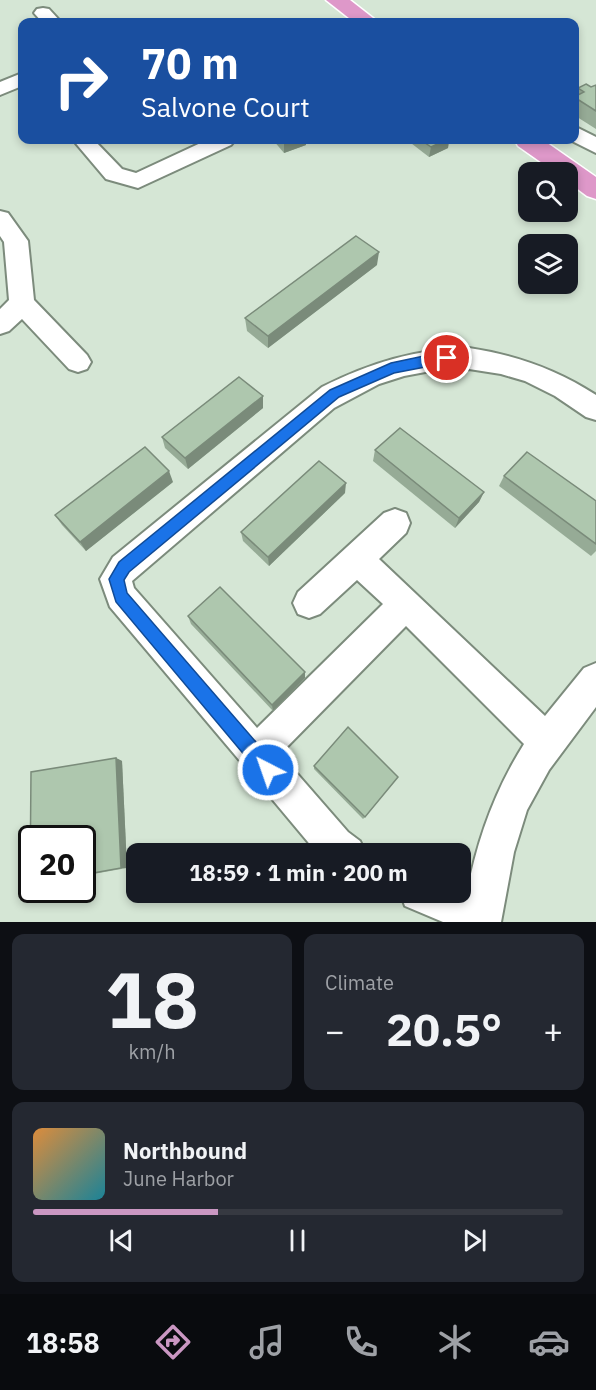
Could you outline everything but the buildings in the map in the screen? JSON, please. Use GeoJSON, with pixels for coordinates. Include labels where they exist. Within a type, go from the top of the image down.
{"type":"FeatureCollection","features":[{"type":"Feature","properties":{"kind":"highway"},"geometry":{"type":"LineString","coordinates":[[336,0],[361,18]]}},
{"type":"Feature","properties":{"kind":"highway"},"geometry":{"type":"LineString","coordinates":[[533,144],[596,190]]}},
{"type":"Feature","properties":{"kind":"street"},"geometry":{"type":"LineString","coordinates":[[0,89],[18,81]]}},
{"type":"Feature","properties":{"kind":"street"},"geometry":{"type":"LineString","coordinates":[[579,136],[596,146]]}},
{"type":"Feature","properties":{"kind":"street"},"geometry":{"type":"LineString","coordinates":[[87,144],[114,174],[138,181],[216,144]]}},
{"type":"Feature","properties":{"kind":"street"},"geometry":{"type":"LineString","coordinates":[[0,219],[16,241],[22,303],[78,362]]}},
{"type":"Feature","properties":{"kind":"street"},"geometry":{"type":"LineString","coordinates":[[0,324],[22,303]]}},
{"type":"Feature","properties":{"kind":"street"},"geometry":{"type":"LineString","coordinates":[[333,843],[121,597],[116,579],[124,567],[334,393],[391,369],[447,358],[476,359],[512,365],[530,370],[559,385],[596,409]]}},
{"type":"Feature","properties":{"kind":"street"},"geometry":{"type":"LineString","coordinates":[[309,603],[395,523]]}},
{"type":"Feature","properties":{"kind":"street"},"geometry":{"type":"LineString","coordinates":[[357,560],[406,604],[548,743]]}},
{"type":"Feature","properties":{"kind":"street"},"geometry":{"type":"LineString","coordinates":[[255,755],[406,604]]}},
{"type":"Feature","properties":{"kind":"street"},"geometry":{"type":"LineString","coordinates":[[443,903],[481,920],[490,873],[520,785],[548,743],[596,680]]}},
{"type":"Feature","properties":{"kind":"route"},"geometry":{"type":"LineString","coordinates":[[268,770],[121,597],[116,579],[124,567],[334,393],[391,369],[447,358]]}}]}
